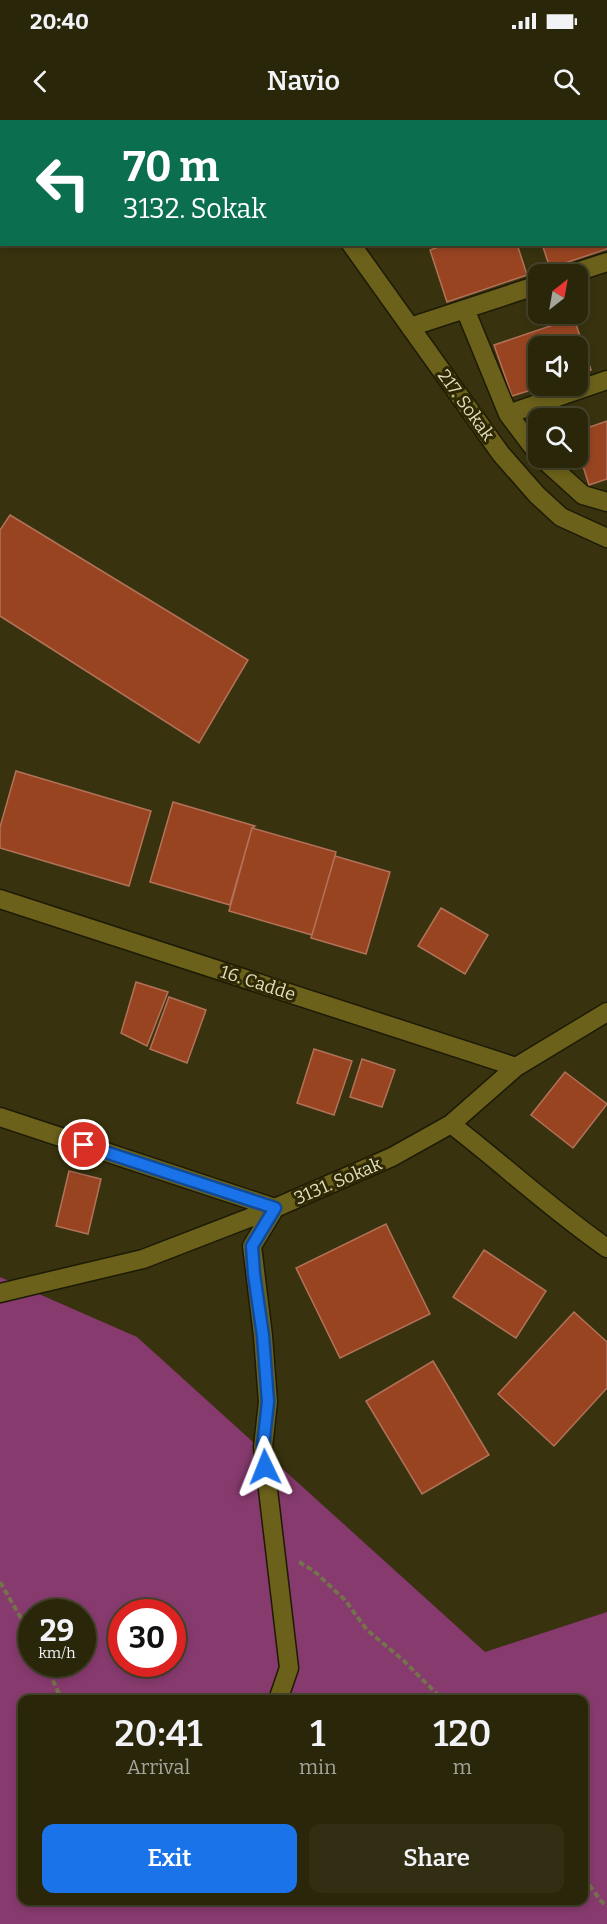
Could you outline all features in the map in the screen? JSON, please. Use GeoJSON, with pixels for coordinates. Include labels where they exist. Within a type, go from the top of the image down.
{"type":"FeatureCollection","features":[{"type":"Feature","properties":{"kind":"street","name":"217. Sokak"},"geometry":{"type":"LineString","coordinates":[[352,246],[501,454],[537,495],[561,517],[607,538]]}},
{"type":"Feature","properties":{"kind":"street"},"geometry":{"type":"LineString","coordinates":[[588,268],[607,262]]}},
{"type":"Feature","properties":{"kind":"street"},"geometry":{"type":"LineString","coordinates":[[410,327],[528,288]]}},
{"type":"Feature","properties":{"kind":"street"},"geometry":{"type":"LineString","coordinates":[[465,309],[508,414],[528,441]]}},
{"type":"Feature","properties":{"kind":"street"},"geometry":{"type":"LineString","coordinates":[[508,414],[607,380]]}},
{"type":"Feature","properties":{"kind":"street"},"geometry":{"type":"LineString","coordinates":[[553,468],[583,495],[607,502]]}},
{"type":"Feature","properties":{"kind":"street","name":"16. Cadde"},"geometry":{"type":"LineString","coordinates":[[0,899],[516,1067]]}},
{"type":"Feature","properties":{"kind":"street","name":"3131. Sokak"},"geometry":{"type":"LineString","coordinates":[[0,1293],[143,1259],[275,1208],[392,1157],[452,1125],[516,1067],[607,1012]]}},
{"type":"Feature","properties":{"kind":"street"},"geometry":{"type":"LineString","coordinates":[[0,1117],[275,1208],[252,1246],[268,1402],[263,1446],[289,1668],[280,1695]]}},
{"type":"Feature","properties":{"kind":"street"},"geometry":{"type":"LineString","coordinates":[[452,1125],[501,1163],[552,1208],[607,1248]]}},
{"type":"Feature","properties":{"kind":"path"},"geometry":{"type":"LineString","coordinates":[[274,1545],[314,1571],[345,1600],[367,1630],[403,1660],[438,1695]]}},
{"type":"Feature","properties":{"kind":"path"},"geometry":{"type":"LineString","coordinates":[[0,1582],[18,1613]]}},
{"type":"Feature","properties":{"kind":"path"},"geometry":{"type":"LineString","coordinates":[[51,1677],[60,1695]]}},
{"type":"Feature","properties":{"kind":"path"},"geometry":{"type":"LineString","coordinates":[[588,1884],[600,1902],[607,1906]]}},
{"type":"Feature","properties":{"kind":"shaded area"},"geometry":{"type":"Polygon","coordinates":[[[0,1277],[137,1337],[485,1652],[607,1612],[607,1924],[0,1924],[0,1277]]]}},
{"type":"Feature","properties":{"kind":"building"},"geometry":{"type":"Polygon","coordinates":[[[441,246],[518,246],[527,275],[447,302],[430,250],[441,246]]]}},
{"type":"Feature","properties":{"kind":"building"},"geometry":{"type":"Polygon","coordinates":[[[543,246],[607,246],[607,249],[562,264],[549,264],[543,246]]]}},
{"type":"Feature","properties":{"kind":"building"},"geometry":{"type":"Polygon","coordinates":[[[556,324],[576,324],[580,336],[528,336],[528,391],[512,396],[494,345],[556,324]]]}},
{"type":"Feature","properties":{"kind":"building"},"geometry":{"type":"Polygon","coordinates":[[[607,421],[607,479],[589,485],[584,468],[588,468],[588,428],[607,421]]]}},
{"type":"Feature","properties":{"kind":"building"},"geometry":{"type":"Polygon","coordinates":[[[10,515],[248,660],[199,743],[0,616],[0,530],[10,515]]]}},
{"type":"Feature","properties":{"kind":"building"},"geometry":{"type":"Polygon","coordinates":[[[16,771],[151,811],[129,886],[0,848],[0,827],[16,771]]]}},
{"type":"Feature","properties":{"kind":"building"},"geometry":{"type":"Polygon","coordinates":[[[173,802],[255,826],[252,828],[230,905],[150,882],[173,802]]]}},
{"type":"Feature","properties":{"kind":"building"},"geometry":{"type":"Polygon","coordinates":[[[252,828],[336,852],[312,935],[229,911],[252,828]]]}},
{"type":"Feature","properties":{"kind":"building"},"geometry":{"type":"Polygon","coordinates":[[[335,856],[390,872],[366,954],[311,938],[335,856]]]}},
{"type":"Feature","properties":{"kind":"building"},"geometry":{"type":"Polygon","coordinates":[[[441,908],[488,935],[465,974],[418,946],[441,908]]]}},
{"type":"Feature","properties":{"kind":"building"},"geometry":{"type":"Polygon","coordinates":[[[136,982],[168,992],[147,1046],[121,1033],[136,982]]]}},
{"type":"Feature","properties":{"kind":"building"},"geometry":{"type":"Polygon","coordinates":[[[169,997],[206,1010],[187,1063],[150,1049],[169,997]]]}},
{"type":"Feature","properties":{"kind":"building"},"geometry":{"type":"Polygon","coordinates":[[[314,1049],[352,1061],[334,1115],[297,1103],[314,1049]]]}},
{"type":"Feature","properties":{"kind":"building"},"geometry":{"type":"Polygon","coordinates":[[[362,1059],[395,1070],[382,1107],[350,1097],[362,1059]]]}},
{"type":"Feature","properties":{"kind":"building"},"geometry":{"type":"Polygon","coordinates":[[[565,1072],[607,1104],[573,1148],[531,1115],[565,1072]]]}},
{"type":"Feature","properties":{"kind":"building"},"geometry":{"type":"Polygon","coordinates":[[[69,1171],[101,1179],[88,1234],[56,1226],[69,1171]]]}},
{"type":"Feature","properties":{"kind":"building"},"geometry":{"type":"Polygon","coordinates":[[[386,1224],[430,1314],[340,1358],[296,1268],[386,1224]]]}},
{"type":"Feature","properties":{"kind":"building"},"geometry":{"type":"Polygon","coordinates":[[[484,1250],[546,1291],[516,1338],[453,1297],[484,1250]]]}},
{"type":"Feature","properties":{"kind":"building"},"geometry":{"type":"Polygon","coordinates":[[[574,1312],[607,1342],[607,1388],[554,1446],[498,1394],[574,1312]]]}},
{"type":"Feature","properties":{"kind":"building"},"geometry":{"type":"Polygon","coordinates":[[[433,1361],[489,1455],[422,1494],[366,1401],[433,1361]]]}},
{"type":"Feature","properties":{"kind":"route"},"geometry":{"type":"LineString","coordinates":[[84,1145],[275,1208],[252,1246],[268,1402],[263,1446],[265,1467]]}}]}
